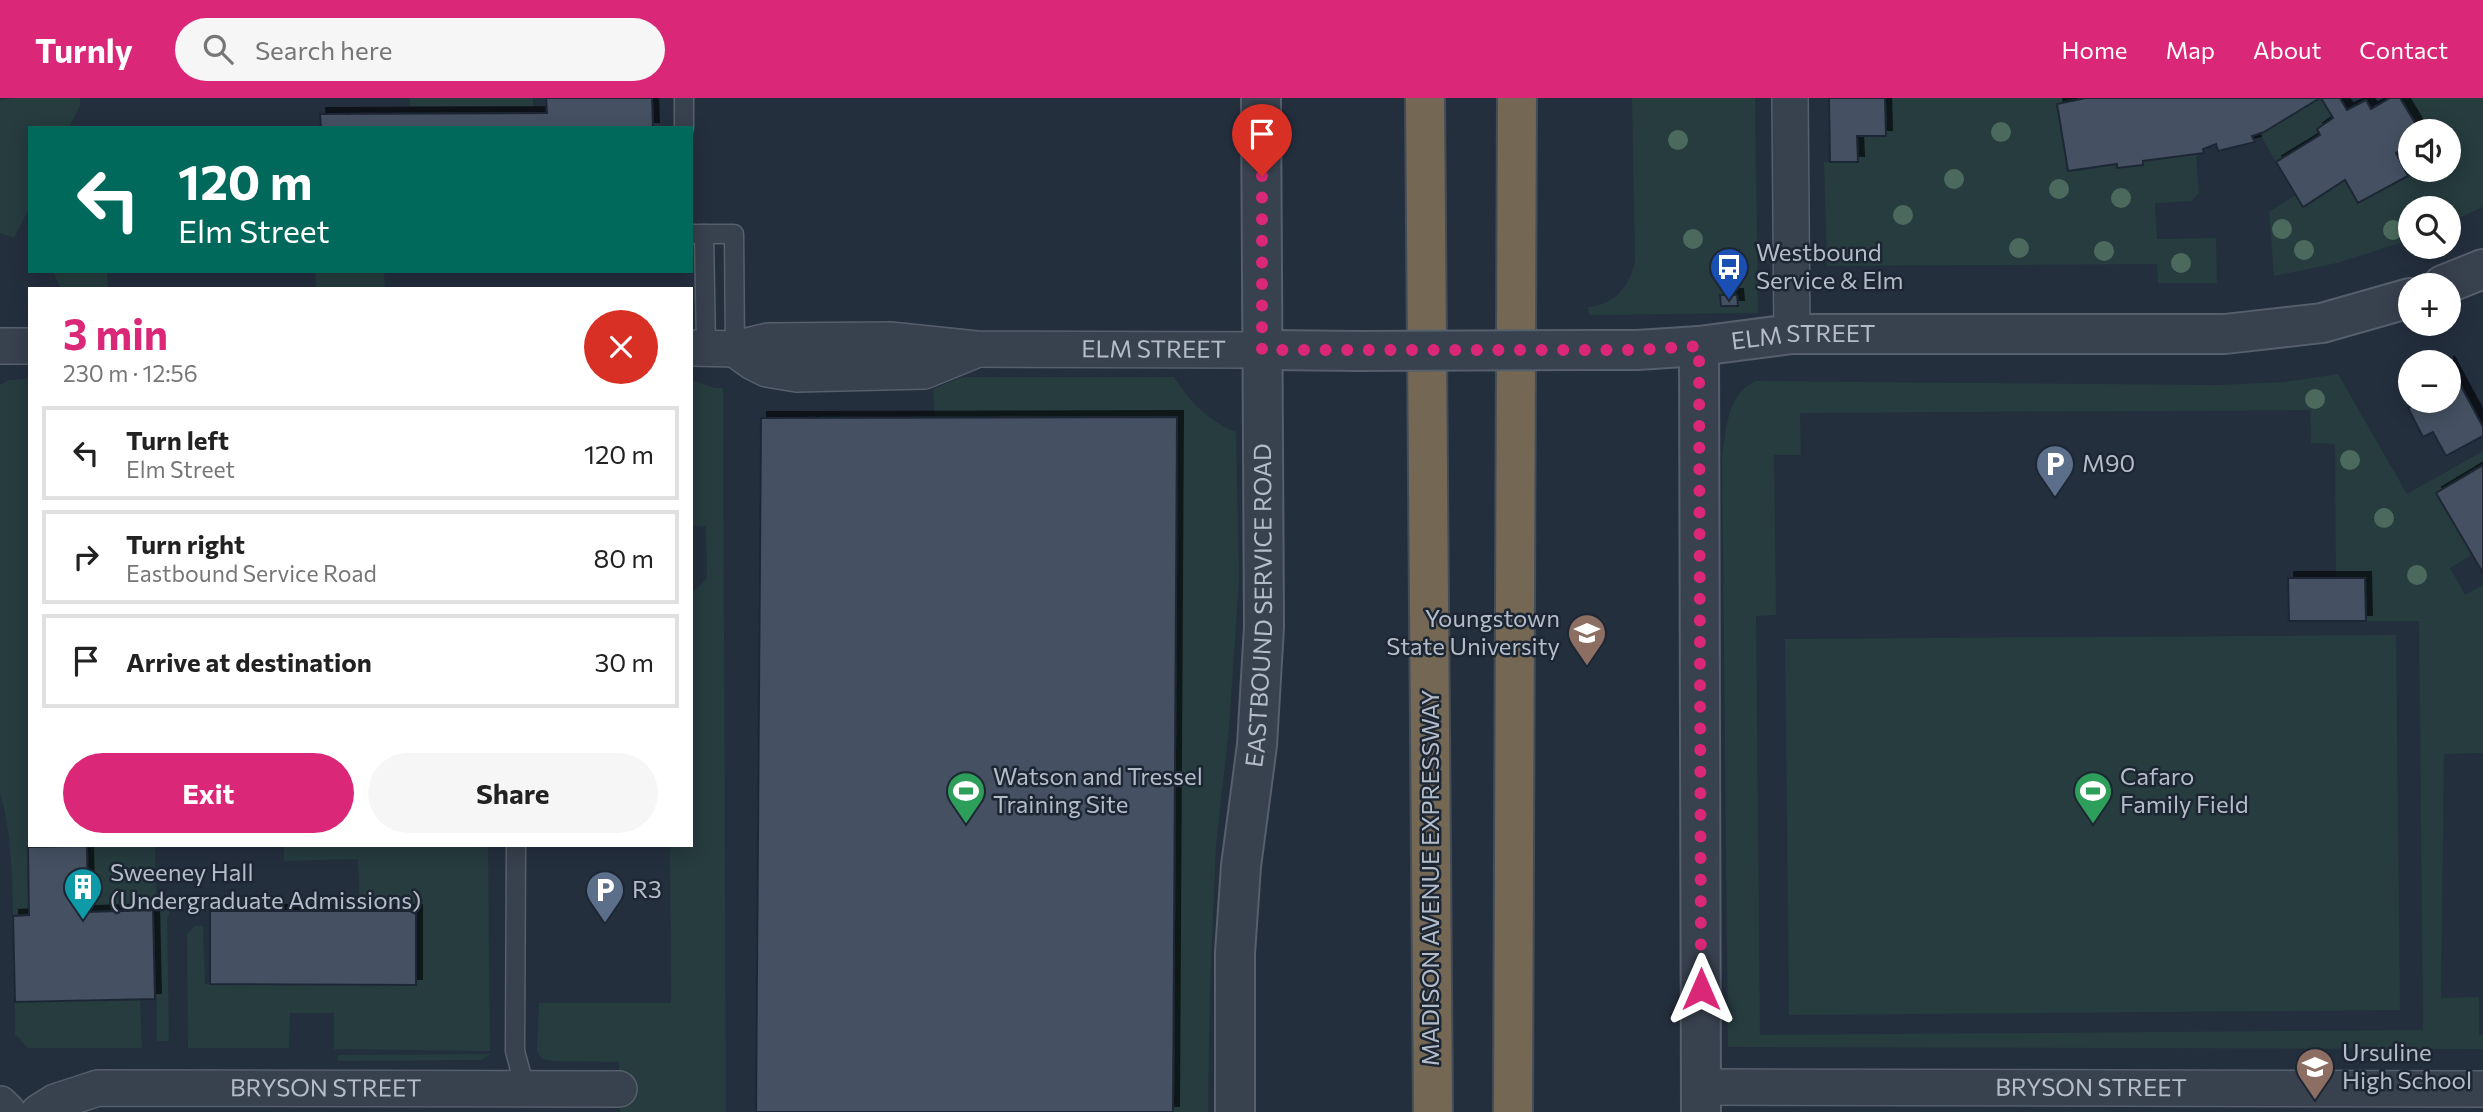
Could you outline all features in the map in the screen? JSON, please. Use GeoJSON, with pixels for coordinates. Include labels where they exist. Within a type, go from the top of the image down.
{"type":"FeatureCollection","features":[{"type":"Feature","properties":{"kind":"highway","name":"MADISON AVENUE EXPRESSWAY"},"geometry":{"type":"LineString","coordinates":[[1426,98],[1433,1112]]}},
{"type":"Feature","properties":{"kind":"highway"},"geometry":{"type":"LineString","coordinates":[[1513,1112],[1517,98]]}},
{"type":"Feature","properties":{"kind":"street","name":"EASTBOUND SERVICE ROAD"},"geometry":{"type":"LineString","coordinates":[[1235,1112],[1235,953],[1241,866],[1257,745],[1264,627],[1261,98]]}},
{"type":"Feature","properties":{"kind":"street"},"geometry":{"type":"LineString","coordinates":[[1790,98],[1793,334]]}},
{"type":"Feature","properties":{"kind":"street"},"geometry":{"type":"LineString","coordinates":[[2461,278],[2483,269]]}},
{"type":"Feature","properties":{"kind":"street","name":"ELM STREET"},"geometry":{"type":"LineString","coordinates":[[711,348],[767,369],[797,374],[924,371],[976,349],[1590,350],[1699,346],[1793,334],[2225,334],[2322,323],[2398,301]]}},
{"type":"Feature","properties":{"kind":"street"},"geometry":{"type":"LineString","coordinates":[[0,346],[28,346]]}},
{"type":"Feature","properties":{"kind":"street"},"geometry":{"type":"LineString","coordinates":[[1699,346],[1701,1100]]}},
{"type":"Feature","properties":{"kind":"street","name":"BRYSON STREET"},"geometry":{"type":"LineString","coordinates":[[39,1112],[55,1102],[97,1088],[619,1088]]}},
{"type":"Feature","properties":{"kind":"street","name":"BRYSON STREET"},"geometry":{"type":"LineString","coordinates":[[1701,1100],[2483,1089]]}},
{"type":"Feature","properties":{"kind":"street"},"geometry":{"type":"LineString","coordinates":[[0,1104],[8,1112]]}},
{"type":"Feature","properties":{"kind":"lane"},"geometry":{"type":"LineString","coordinates":[[684,98],[684,126]]}},
{"type":"Feature","properties":{"kind":"lane"},"geometry":{"type":"LineString","coordinates":[[698,234],[734,234],[711,348],[698,234]]}},
{"type":"Feature","properties":{"kind":"lane"},"geometry":{"type":"LineString","coordinates":[[516,847],[515,1052],[525,1088]]}},
{"type":"Feature","properties":{"kind":"green space"},"geometry":{"type":"Polygon","coordinates":[[[80,98],[80,105],[70,126],[28,126],[28,211],[14,238],[0,233],[0,100],[80,98]]]}},
{"type":"Feature","properties":{"kind":"green space"},"geometry":{"type":"Polygon","coordinates":[[[410,98],[533,98],[533,106],[410,106],[410,98]]]}},
{"type":"Feature","properties":{"kind":"green space"},"geometry":{"type":"Polygon","coordinates":[[[1632,98],[1755,98],[1758,313],[1589,315],[1588,307],[1606,303],[1625,287],[1635,262],[1632,98]]]}},
{"type":"Feature","properties":{"kind":"green space"},"geometry":{"type":"Polygon","coordinates":[[[1885,98],[2086,98],[2057,104],[2068,171],[2117,164],[2118,168],[2143,161],[2196,154],[2199,193],[2191,201],[2155,203],[2157,239],[2216,238],[2217,283],[2158,283],[2157,264],[1827,266],[1824,162],[1857,162],[1857,136],[1886,136],[1885,98]]]}},
{"type":"Feature","properties":{"kind":"green space"},"geometry":{"type":"Polygon","coordinates":[[[2320,98],[2333,118],[2317,129],[2320,135],[2276,162],[2260,134],[2320,98]]]}},
{"type":"Feature","properties":{"kind":"green space"},"geometry":{"type":"Polygon","coordinates":[[[2400,98],[2483,98],[2483,207],[2461,217],[2461,196],[2398,196],[2398,244],[2337,263],[2274,276],[2269,212],[2296,195],[2303,206],[2345,180],[2358,203],[2398,181],[2461,182],[2461,119],[2413,119],[2400,98]]]}},
{"type":"Feature","properties":{"kind":"green space"},"geometry":{"type":"Polygon","coordinates":[[[54,273],[107,273],[108,287],[60,287],[54,273]]]}},
{"type":"Feature","properties":{"kind":"green space"},"geometry":{"type":"Polygon","coordinates":[[[315,273],[384,273],[385,287],[316,287],[315,273]]]}},
{"type":"Feature","properties":{"kind":"green space"},"geometry":{"type":"Polygon","coordinates":[[[2338,374],[2407,494],[2483,451],[2483,465],[2436,493],[2472,555],[2450,568],[2465,595],[2483,585],[2483,753],[2444,754],[2441,998],[2479,997],[2479,1035],[2483,1035],[2483,1049],[1728,1047],[1722,455],[1730,412],[1739,394],[1756,381],[2220,385],[2285,382],[2338,374]],[[2310,410],[1800,413],[1801,455],[1774,455],[1776,615],[1756,616],[1760,1035],[2423,1030],[2419,621],[2366,621],[2365,578],[2336,578],[2335,444],[2311,443],[2310,410]]]}},
{"type":"Feature","properties":{"kind":"green space"},"geometry":{"type":"Polygon","coordinates":[[[963,377],[1174,377],[1200,410],[1236,432],[1239,579],[1229,728],[1216,845],[1208,1112],[1173,1112],[935,418],[933,389],[963,377]]]}},
{"type":"Feature","properties":{"kind":"green space"},"geometry":{"type":"Polygon","coordinates":[[[28,379],[29,915],[13,916],[9,838],[0,792],[0,385],[9,380],[28,379]]]}},
{"type":"Feature","properties":{"kind":"green space"},"geometry":{"type":"Polygon","coordinates":[[[693,381],[723,388],[726,1112],[620,1112],[619,1062],[542,1059],[537,1051],[539,1003],[671,1003],[670,847],[693,847],[693,592],[707,578],[706,526],[693,526],[693,381]]]}},
{"type":"Feature","properties":{"kind":"green space","name":"Cafaro Family Field"},"geometry":{"type":"Polygon","coordinates":[[[2396,635],[2400,1010],[1789,1015],[1785,639],[2396,635]]]}},
{"type":"Feature","properties":{"kind":"green space"},"geometry":{"type":"Polygon","coordinates":[[[87,847],[155,847],[156,901],[174,901],[167,919],[169,1041],[157,1041],[156,910],[88,912],[87,847]]]}},
{"type":"Feature","properties":{"kind":"green space"},"geometry":{"type":"Polygon","coordinates":[[[284,847],[488,847],[490,1051],[334,1049],[334,1013],[290,1013],[289,1048],[188,1048],[187,934],[195,926],[203,926],[205,984],[416,984],[416,911],[360,911],[358,859],[284,861],[284,847]]]}},
{"type":"Feature","properties":{"kind":"green space"},"geometry":{"type":"Polygon","coordinates":[[[140,999],[142,1048],[28,1048],[15,1034],[15,1002],[140,999]]]}},
{"type":"Feature","properties":{"kind":"green space"},"geometry":{"type":"Polygon","coordinates":[[[491,1054],[481,1060],[338,1061],[338,1055],[491,1054]]]}},
{"type":"Feature","properties":{"kind":"building"},"geometry":{"type":"Polygon","coordinates":[[[546,98],[652,98],[653,126],[321,126],[320,114],[547,113],[546,98]]]}},
{"type":"Feature","properties":{"kind":"building"},"geometry":{"type":"Polygon","coordinates":[[[1829,98],[1885,98],[1886,136],[1857,136],[1858,162],[1830,162],[1829,98]]]}},
{"type":"Feature","properties":{"kind":"building"},"geometry":{"type":"Polygon","coordinates":[[[2086,98],[2320,98],[2264,132],[2252,136],[2255,142],[2218,151],[2216,144],[2203,149],[2204,153],[2143,161],[2143,165],[2117,168],[2117,164],[2068,171],[2057,104],[2086,98]]]}},
{"type":"Feature","properties":{"kind":"building"},"geometry":{"type":"Polygon","coordinates":[[[2321,98],[2340,98],[2347,110],[2366,100],[2371,109],[2390,98],[2400,98],[2413,119],[2398,119],[2398,181],[2358,203],[2345,180],[2303,207],[2276,162],[2320,135],[2317,129],[2333,118],[2321,98]]]}},
{"type":"Feature","properties":{"kind":"building"},"geometry":{"type":"Polygon","coordinates":[[[1720,295],[1737,295],[1738,306],[1721,306],[1720,295]]]}},
{"type":"Feature","properties":{"kind":"building"},"geometry":{"type":"Polygon","coordinates":[[[2461,386],[2483,427],[2483,436],[2446,456],[2433,432],[2423,437],[2411,413],[2461,413],[2461,386]]]}},
{"type":"Feature","properties":{"kind":"building","name":"Watson and Tressel Training Site"},"geometry":{"type":"Polygon","coordinates":[[[1177,417],[1173,1112],[756,1112],[761,418],[1177,417]]]}},
{"type":"Feature","properties":{"kind":"building"},"geometry":{"type":"Polygon","coordinates":[[[2483,465],[2483,573],[2436,493],[2483,465]]]}},
{"type":"Feature","properties":{"kind":"building"},"geometry":{"type":"Polygon","coordinates":[[[2288,578],[2365,578],[2366,621],[2289,621],[2288,578]]]}},
{"type":"Feature","properties":{"kind":"building","name":"Sweeney Hall (Undergraduate Admissions)"},"geometry":{"type":"Polygon","coordinates":[[[28,847],[87,847],[88,912],[153,910],[155,999],[15,1002],[13,916],[29,915],[28,847]]]}},
{"type":"Feature","properties":{"kind":"building"},"geometry":{"type":"Polygon","coordinates":[[[210,911],[416,911],[416,985],[210,984],[210,911]]]}},
{"type":"Feature","properties":{"kind":"place","name":"Westbound Service & Elm"},"geometry":{"type":"Point","coordinates":[1729,301]}},
{"type":"Feature","properties":{"kind":"place","name":"M90"},"geometry":{"type":"Point","coordinates":[2055,498]}},
{"type":"Feature","properties":{"kind":"place","name":"Youngstown State University"},"geometry":{"type":"Point","coordinates":[1587,667]}},
{"type":"Feature","properties":{"kind":"place","name":"Watson and Tressel Training Site"},"geometry":{"type":"Point","coordinates":[966,825]}},
{"type":"Feature","properties":{"kind":"place","name":"Cafaro Family Field"},"geometry":{"type":"Point","coordinates":[2093,825]}},
{"type":"Feature","properties":{"kind":"place","name":"Sweeney Hall (Undergraduate Admissions)"},"geometry":{"type":"Point","coordinates":[83,921]}},
{"type":"Feature","properties":{"kind":"place","name":"R3"},"geometry":{"type":"Point","coordinates":[605,924]}},
{"type":"Feature","properties":{"kind":"place","name":"Ursuline High School"},"geometry":{"type":"Point","coordinates":[2315,1101]}},
{"type":"Feature","properties":{"kind":"route"},"geometry":{"type":"LineString","coordinates":[[1262,176],[1262,350],[1637,350],[1699,346],[1701,989]]}}]}
